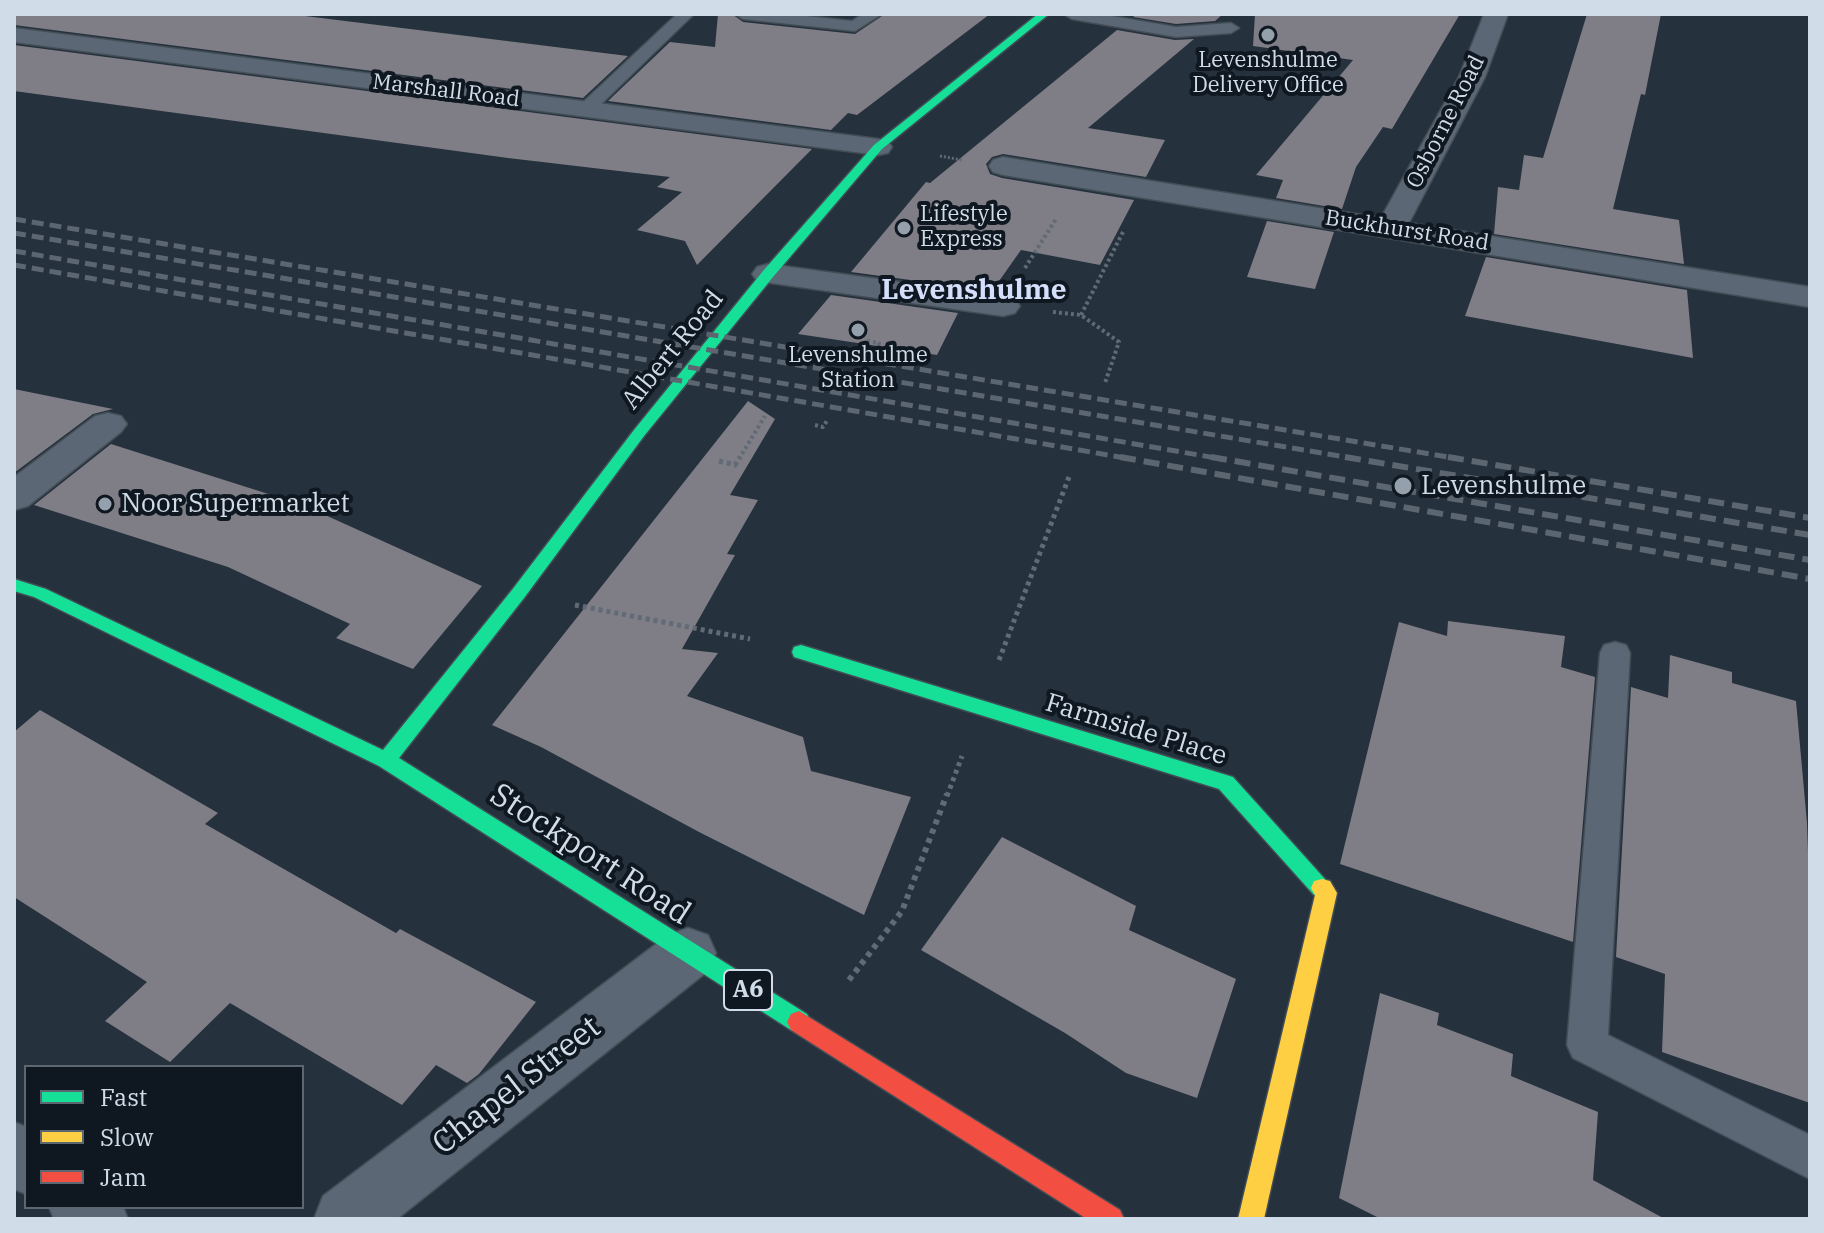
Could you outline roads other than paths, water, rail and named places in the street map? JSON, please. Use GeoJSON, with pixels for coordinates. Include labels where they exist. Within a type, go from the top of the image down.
{"type":"FeatureCollection","features":[{"type":"Feature","properties":{"kind":"main road","name":"Albert Road"},"geometry":{"type":"LineString","coordinates":[[386,760],[518,594],[639,433],[768,274],[878,147],[1044,14]]}},
{"type":"Feature","properties":{"kind":"main road","name":"Stockport Road"},"geometry":{"type":"LineString","coordinates":[[14,585],[40,593],[386,760],[1111,1219]]}},
{"type":"Feature","properties":{"kind":"main road","name":"Farmside Place"},"geometry":{"type":"LineString","coordinates":[[801,652],[1226,783],[1326,893],[1251,1219]]}},
{"type":"Feature","properties":{"kind":"street","name":"Osborne Road"},"geometry":{"type":"LineString","coordinates":[[1391,228],[1472,77],[1496,14]]}},
{"type":"Feature","properties":{"kind":"street","name":"Marshall Road"},"geometry":{"type":"LineString","coordinates":[[14,35],[878,147]]}},
{"type":"Feature","properties":{"kind":"street","name":"Buckhurst Road"},"geometry":{"type":"LineString","coordinates":[[1003,166],[1810,297]]}},
{"type":"Feature","properties":{"kind":"street"},"geometry":{"type":"LineString","coordinates":[[768,274],[1003,306]]}},
{"type":"Feature","properties":{"kind":"street"},"geometry":{"type":"LineString","coordinates":[[14,497],[108,424]]}},
{"type":"Feature","properties":{"kind":"street","name":"Chapel Street"},"geometry":{"type":"LineString","coordinates":[[346,1219],[688,953]]}},
{"type":"Feature","properties":{"kind":"lane"},"geometry":{"type":"LineString","coordinates":[[586,109],[686,14]]}},
{"type":"Feature","properties":{"kind":"lane"},"geometry":{"type":"LineString","coordinates":[[743,14],[855,26],[874,14]]}},
{"type":"Feature","properties":{"kind":"lane"},"geometry":{"type":"LineString","coordinates":[[1072,14],[1176,32],[1231,28]]}},
{"type":"Feature","properties":{"kind":"lane"},"geometry":{"type":"LineString","coordinates":[[1615,653],[1587,1045],[1810,1158]]}},
{"type":"Feature","properties":{"kind":"railway"},"geometry":{"type":"LineString","coordinates":[[14,219],[1451,458]]}},
{"type":"Feature","properties":{"kind":"railway"},"geometry":{"type":"LineString","coordinates":[[14,233],[1357,459]]}},
{"type":"Feature","properties":{"kind":"railway"},"geometry":{"type":"LineString","coordinates":[[14,251],[1222,459]]}},
{"type":"Feature","properties":{"kind":"railway"},"geometry":{"type":"LineString","coordinates":[[14,265],[1131,459]]}},
{"type":"Feature","properties":{"kind":"railway"},"geometry":{"type":"LineString","coordinates":[[1120,457],[1810,579]]}},
{"type":"Feature","properties":{"kind":"railway"},"geometry":{"type":"LineString","coordinates":[[1211,457],[1810,560]]}},
{"type":"Feature","properties":{"kind":"railway"},"geometry":{"type":"LineString","coordinates":[[1345,457],[1810,535]]}},
{"type":"Feature","properties":{"kind":"railway"},"geometry":{"type":"LineString","coordinates":[[1451,458],[1460,459]]}},
{"type":"Feature","properties":{"kind":"railway"},"geometry":{"type":"LineString","coordinates":[[1451,458],[1810,518]]}},
{"type":"Feature","properties":{"kind":"place","name":"Levenshulme Delivery Office"},"geometry":{"type":"Point","coordinates":[1268,35]}},
{"type":"Feature","properties":{"kind":"place","name":"Lifestyle Express"},"geometry":{"type":"Point","coordinates":[904,228]}},
{"type":"Feature","properties":{"kind":"place","name":"Levenshulme Station"},"geometry":{"type":"Point","coordinates":[858,330]}},
{"type":"Feature","properties":{"kind":"place","name":"Levenshulme"},"geometry":{"type":"Point","coordinates":[1403,486]}},
{"type":"Feature","properties":{"kind":"place","name":"Noor Supermarket"},"geometry":{"type":"Point","coordinates":[105,504]}},
{"type":"Feature","properties":{"kind":"district","name":"Levenshulme"},"geometry":{"type":"Point","coordinates":[974,291]}}]}
